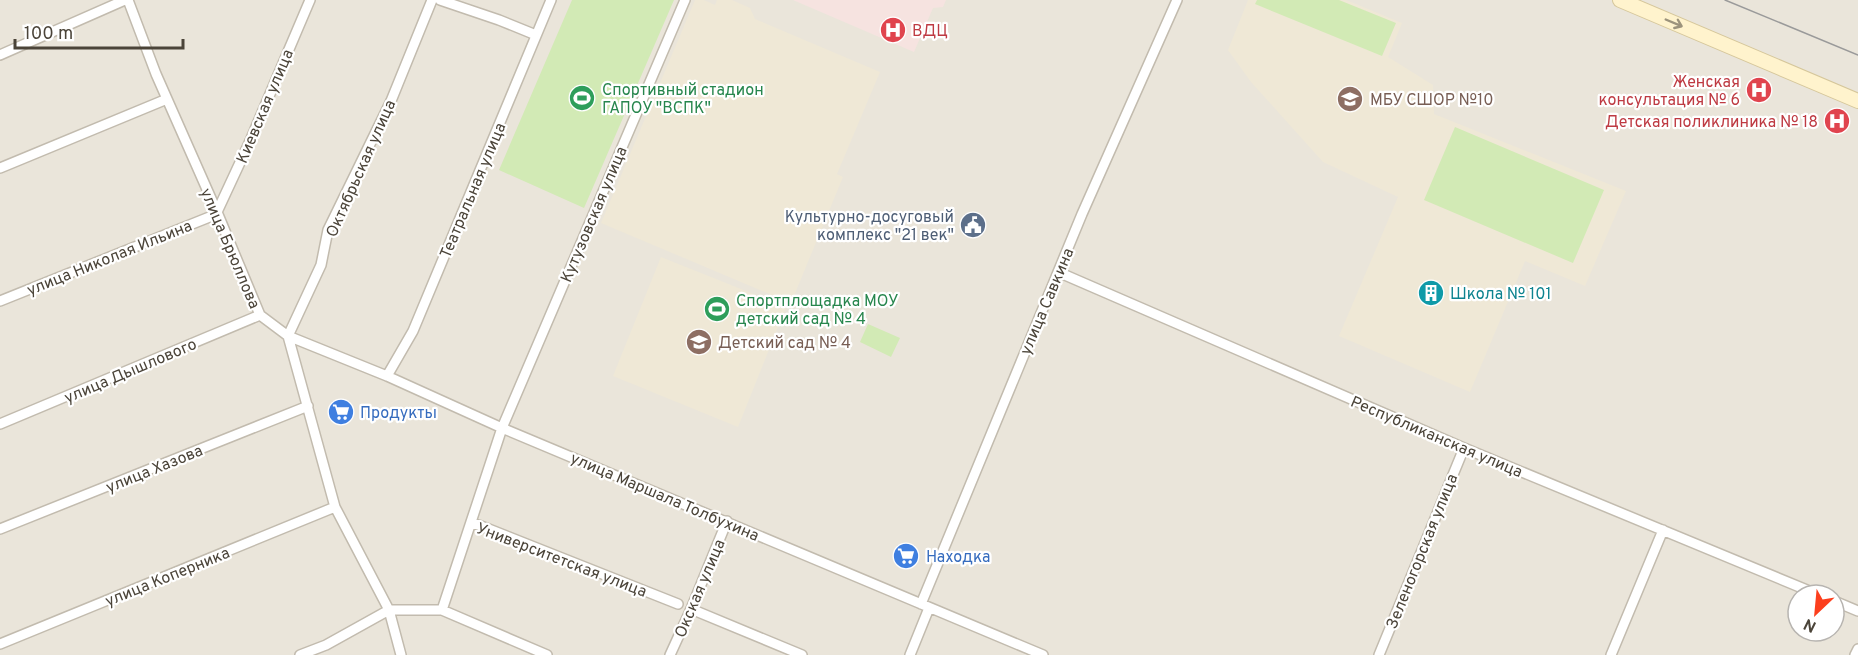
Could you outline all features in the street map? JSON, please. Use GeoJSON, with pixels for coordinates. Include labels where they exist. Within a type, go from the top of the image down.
{"type":"FeatureCollection","features":[{"type":"Feature","properties":{"kind":"main road"},"geometry":{"type":"LineString","coordinates":[[1620,0],[1858,101]]}},
{"type":"Feature","properties":{"kind":"street"},"geometry":{"type":"LineString","coordinates":[[0,55],[126,0]]}},
{"type":"Feature","properties":{"kind":"street","name":"улица Брюллова"},"geometry":{"type":"LineString","coordinates":[[126,0],[260,315],[288,336]]}},
{"type":"Feature","properties":{"kind":"street","name":"Киевская улица"},"geometry":{"type":"LineString","coordinates":[[217,212],[310,0]]}},
{"type":"Feature","properties":{"kind":"street","name":"Октябрьская улица"},"geometry":{"type":"LineString","coordinates":[[288,336],[321,265],[328,230],[391,101],[432,0]]}},
{"type":"Feature","properties":{"kind":"street"},"geometry":{"type":"LineString","coordinates":[[440,0],[536,35]]}},
{"type":"Feature","properties":{"kind":"street","name":"Театральная улица"},"geometry":{"type":"LineString","coordinates":[[387,376],[412,331],[551,0]]}},
{"type":"Feature","properties":{"kind":"street","name":"Кутузовская улица"},"geometry":{"type":"LineString","coordinates":[[471,522],[502,428],[685,0]]}},
{"type":"Feature","properties":{"kind":"street","name":"улица Савкина"},"geometry":{"type":"LineString","coordinates":[[909,655],[925,606],[1058,272],[1177,0]]}},
{"type":"Feature","properties":{"kind":"street"},"geometry":{"type":"LineString","coordinates":[[0,168],[167,99]]}},
{"type":"Feature","properties":{"kind":"street","name":"улица Николая Ильина"},"geometry":{"type":"LineString","coordinates":[[0,301],[212,216],[217,212]]}},
{"type":"Feature","properties":{"kind":"street","name":"Республиканская улица"},"geometry":{"type":"LineString","coordinates":[[1058,272],[1464,448],[1790,583]]}},
{"type":"Feature","properties":{"kind":"street","name":"улица Дышлового"},"geometry":{"type":"LineString","coordinates":[[0,424],[260,315]]}},
{"type":"Feature","properties":{"kind":"street"},"geometry":{"type":"LineString","coordinates":[[288,336],[335,507],[389,609],[402,655]]}},
{"type":"Feature","properties":{"kind":"street","name":"улица Маршала Толбухина"},"geometry":{"type":"LineString","coordinates":[[288,336],[1043,655]]}},
{"type":"Feature","properties":{"kind":"street","name":"улица Хазова"},"geometry":{"type":"LineString","coordinates":[[0,529],[308,406]]}},
{"type":"Feature","properties":{"kind":"street","name":"Зеленогорская улица"},"geometry":{"type":"LineString","coordinates":[[1379,655],[1464,448]]}},
{"type":"Feature","properties":{"kind":"street","name":"улица Коперника"},"geometry":{"type":"LineString","coordinates":[[0,644],[335,507]]}},
{"type":"Feature","properties":{"kind":"street","name":"Окская улица"},"geometry":{"type":"LineString","coordinates":[[670,655],[727,521]]}},
{"type":"Feature","properties":{"kind":"street","name":"Университетская улица"},"geometry":{"type":"LineString","coordinates":[[442,610],[471,522],[678,604]]}},
{"type":"Feature","properties":{"kind":"street"},"geometry":{"type":"LineString","coordinates":[[1611,655],[1663,530]]}},
{"type":"Feature","properties":{"kind":"street"},"geometry":{"type":"LineString","coordinates":[[300,655],[326,645],[389,609],[442,610],[547,655]]}},
{"type":"Feature","properties":{"kind":"street"},"geometry":{"type":"LineString","coordinates":[[691,609],[802,655]]}},
{"type":"Feature","properties":{"kind":"street"},"geometry":{"type":"LineString","coordinates":[[1856,655],[1858,649]]}},
{"type":"Feature","properties":{"kind":"shaded area"},"geometry":{"type":"Polygon","coordinates":[[[0,0],[1858,0],[1858,655],[0,655],[0,0]]]}},
{"type":"Feature","properties":{"kind":"shaded area"},"geometry":{"type":"Polygon","coordinates":[[[695,0],[704,0],[715,5],[717,0],[732,0],[750,8],[755,19],[880,72],[837,174],[843,177],[791,303],[601,223],[695,0]]]}},
{"type":"Feature","properties":{"kind":"shaded area","name":"ВДЦ"},"geometry":{"type":"Polygon","coordinates":[[[793,0],[946,0],[943,7],[933,8],[914,52],[793,0]]]}},
{"type":"Feature","properties":{"kind":"shaded area"},"geometry":{"type":"Polygon","coordinates":[[[1248,0],[1346,0],[1402,23],[1388,57],[1433,85],[1434,114],[1626,191],[1585,286],[1525,261],[1470,392],[1339,336],[1398,197],[1323,162],[1251,82],[1228,50],[1248,0]]]}},
{"type":"Feature","properties":{"kind":"shaded area","name":"Детский сад № 4"},"geometry":{"type":"Polygon","coordinates":[[[661,257],[786,307],[738,427],[613,376],[661,257]]]}},
{"type":"Feature","properties":{"kind":"green space"},"geometry":{"type":"Polygon","coordinates":[[[572,0],[674,0],[584,208],[499,170],[572,0]]]}},
{"type":"Feature","properties":{"kind":"green space"},"geometry":{"type":"Polygon","coordinates":[[[1257,0],[1339,0],[1396,23],[1382,56],[1255,4],[1257,0]]]}},
{"type":"Feature","properties":{"kind":"green space"},"geometry":{"type":"Polygon","coordinates":[[[1455,127],[1604,190],[1573,263],[1424,200],[1455,127]]]}},
{"type":"Feature","properties":{"kind":"green space"},"geometry":{"type":"Polygon","coordinates":[[[868,324],[900,338],[891,357],[860,342],[868,324]]]}},
{"type":"Feature","properties":{"kind":"tram line"},"geometry":{"type":"LineString","coordinates":[[1725,0],[1858,55]]}},
{"type":"Feature","properties":{"kind":"place","name":"ВДЦ"},"geometry":{"type":"Point","coordinates":[893,30]}},
{"type":"Feature","properties":{"kind":"place","name":"Женская консультация № 6"},"geometry":{"type":"Point","coordinates":[1759,90]}},
{"type":"Feature","properties":{"kind":"place","name":"Спортивный стадион ГАПОУ \"ВСПК\""},"geometry":{"type":"Point","coordinates":[582,98]}},
{"type":"Feature","properties":{"kind":"place","name":"МБУ СШОР №10"},"geometry":{"type":"Point","coordinates":[1350,99]}},
{"type":"Feature","properties":{"kind":"place","name":"Детская поликлиника № 18"},"geometry":{"type":"Point","coordinates":[1837,121]}},
{"type":"Feature","properties":{"kind":"place","name":"Культурно-досуговый комплекс \"21 век\""},"geometry":{"type":"Point","coordinates":[973,225]}},
{"type":"Feature","properties":{"kind":"place","name":"Школа № 101"},"geometry":{"type":"Point","coordinates":[1431,293]}},
{"type":"Feature","properties":{"kind":"place","name":"Спортплощадка МОУ детский сад № 4"},"geometry":{"type":"Point","coordinates":[717,309]}},
{"type":"Feature","properties":{"kind":"place","name":"Детский сад № 4"},"geometry":{"type":"Point","coordinates":[699,342]}},
{"type":"Feature","properties":{"kind":"place","name":"Продукты"},"geometry":{"type":"Point","coordinates":[341,412]}},
{"type":"Feature","properties":{"kind":"place","name":"Находка"},"geometry":{"type":"Point","coordinates":[906,556]}}]}
